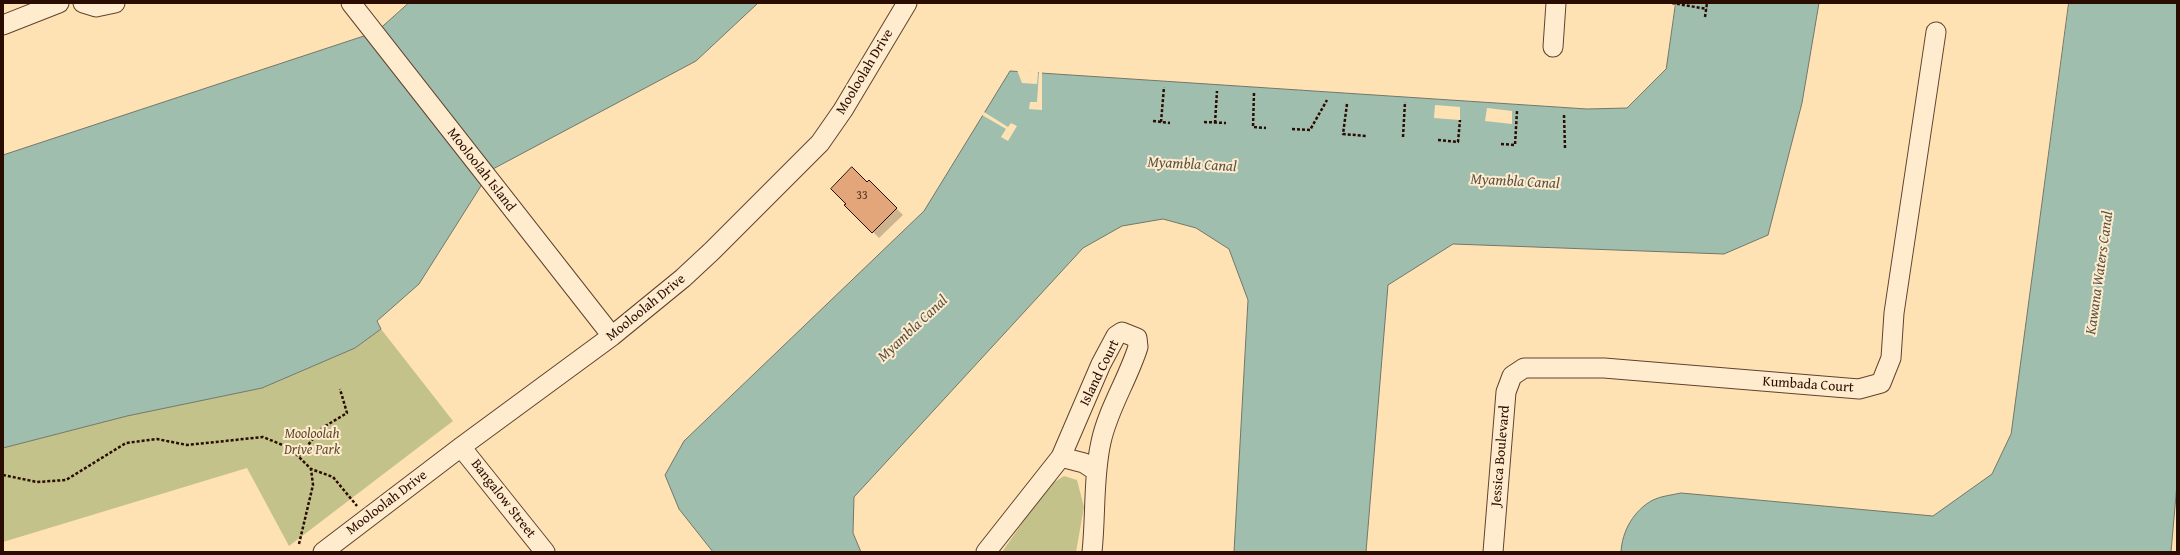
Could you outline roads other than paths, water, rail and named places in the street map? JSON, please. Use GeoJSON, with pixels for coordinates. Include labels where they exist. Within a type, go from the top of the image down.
{"type":"FeatureCollection","features":[{"type":"Feature","properties":{"kind":"street"},"geometry":{"type":"LineString","coordinates":[[3,25],[58,3]]}},
{"type":"Feature","properties":{"kind":"street"},"geometry":{"type":"LineString","coordinates":[[83,3],[96,7],[115,3]]}},
{"type":"Feature","properties":{"kind":"street","name":"Mooloolah Drive"},"geometry":{"type":"LineString","coordinates":[[323,552],[461,447],[612,336],[695,268],[820,143],[843,110],[907,3]]}},
{"type":"Feature","properties":{"kind":"street"},"geometry":{"type":"LineString","coordinates":[[1553,48],[1556,3]]}},
{"type":"Feature","properties":{"kind":"street","name":"Mooloolah Island"},"geometry":{"type":"LineString","coordinates":[[356,8],[612,336]]}},
{"type":"Feature","properties":{"kind":"street","name":"Kumbada Court"},"geometry":{"type":"LineString","coordinates":[[1524,368],[1604,368],[1859,389],[1881,383],[1891,358],[1894,313],[1936,32]]}},
{"type":"Feature","properties":{"kind":"street","name":"Island Court"},"geometry":{"type":"LineString","coordinates":[[986,552],[1061,457],[1102,364],[1116,336],[1122,332],[1137,338],[1137,352],[1101,440],[1096,471],[1096,519],[1092,552]]}},
{"type":"Feature","properties":{"kind":"street","name":"Jessica Boulevard"},"geometry":{"type":"LineString","coordinates":[[1493,552],[1506,392],[1512,376],[1524,368]]}},
{"type":"Feature","properties":{"kind":"street","name":"Bangalow Street"},"geometry":{"type":"LineString","coordinates":[[461,447],[545,552]]}},
{"type":"Feature","properties":{"kind":"street"},"geometry":{"type":"LineString","coordinates":[[1061,457],[1084,463],[1096,471]]}},
{"type":"Feature","properties":{"kind":"water"},"geometry":{"type":"Polygon","coordinates":[[[409,3],[758,3],[696,61],[491,170],[419,284],[377,321],[381,329],[355,348],[262,388],[127,416],[3,448],[3,155],[376,32],[409,3]]]}},
{"type":"Feature","properties":{"kind":"water","name":"Myambla Canal"},"geometry":{"type":"Polygon","coordinates":[[[1676,3],[1819,3],[1802,103],[1768,235],[1724,254],[1453,244],[1388,285],[1366,552],[1234,552],[1248,300],[1229,249],[1196,228],[1163,219],[1122,226],[1083,248],[854,497],[853,533],[861,552],[713,552],[679,509],[665,475],[684,441],[924,211],[1010,71],[1587,109],[1627,108],[1666,69],[1676,3]]]}},
{"type":"Feature","properties":{"kind":"water","name":"Kawana Waters Canal"},"geometry":{"type":"Polygon","coordinates":[[[2069,3],[2177,3],[2177,484],[2171,552],[1621,552],[1624,536],[1630,522],[1640,509],[1653,500],[1681,493],[1933,516],[1992,474],[2011,434],[2069,3]]]}},
{"type":"Feature","properties":{"kind":"park label","name":"Mooloolah Drive Park"},"geometry":{"type":"Point","coordinates":[312,442]}}]}
